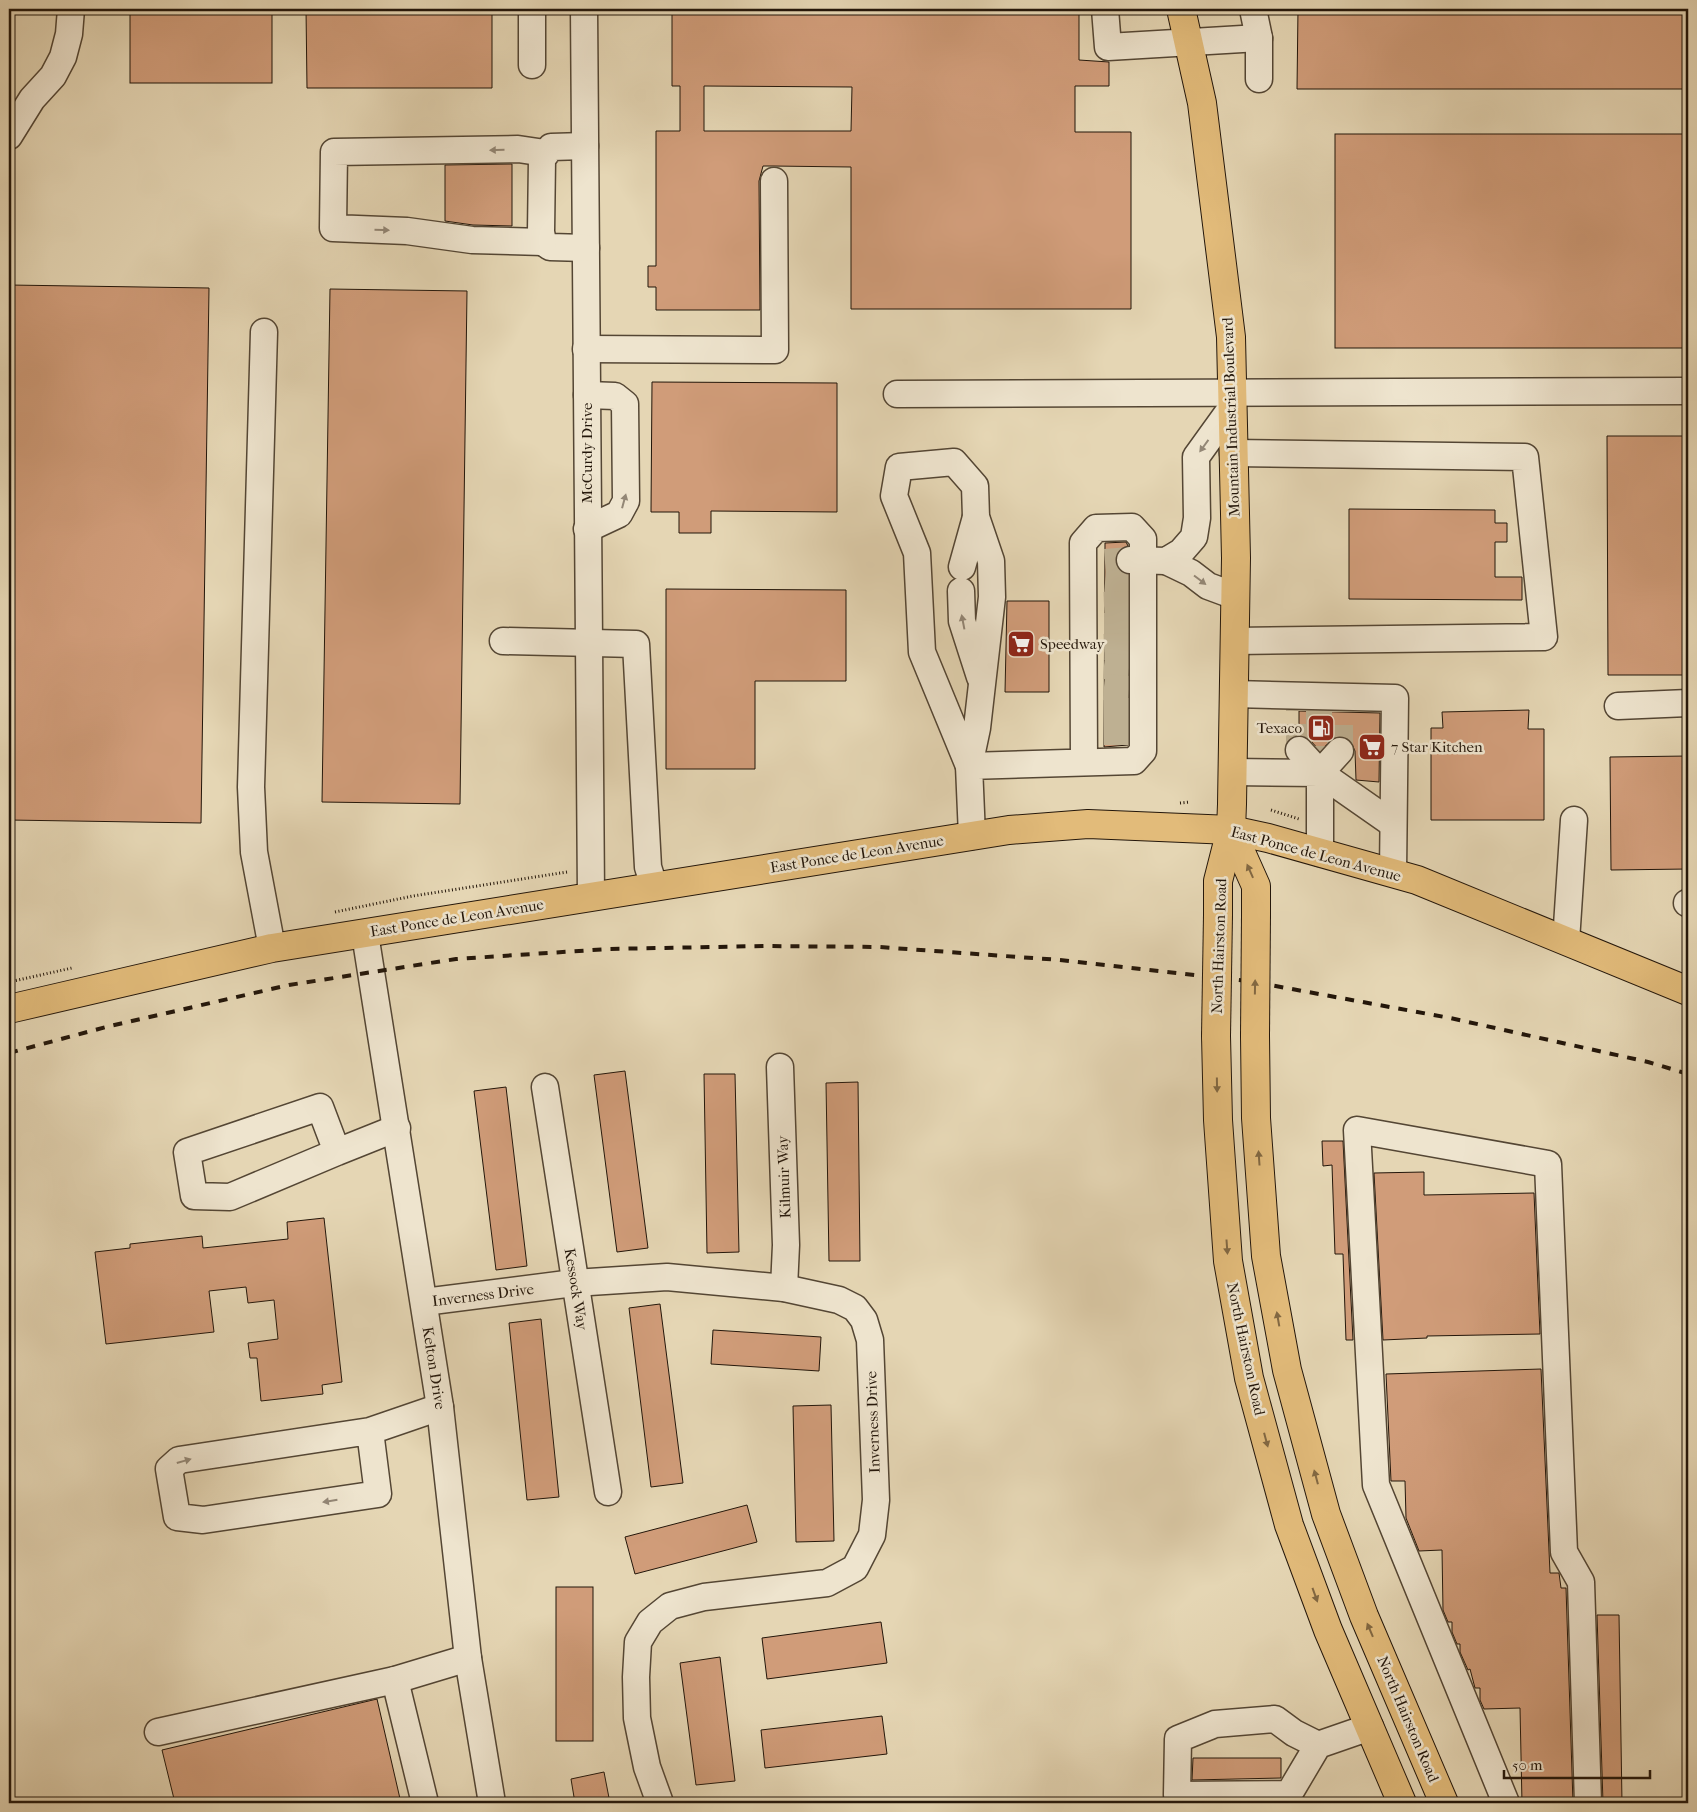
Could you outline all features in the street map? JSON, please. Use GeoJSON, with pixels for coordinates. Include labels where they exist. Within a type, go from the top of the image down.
{"type":"FeatureCollection","features":[{"type":"Feature","properties":{"kind":"main road","name":"Mountain Industrial Boulevard"},"geometry":{"type":"LineString","coordinates":[[1181,9],[1202,103],[1230,327],[1235,596],[1231,830]]}},
{"type":"Feature","properties":{"kind":"main road","name":"East Ponce de Leon Avenue"},"geometry":{"type":"LineString","coordinates":[[9,1009],[272,948],[1009,830],[1088,824],[1231,830],[1393,873],[1417,880],[1688,991]]}},
{"type":"Feature","properties":{"kind":"main road","name":"North Hairston Road"},"geometry":{"type":"LineString","coordinates":[[1231,830],[1256,886],[1256,1118],[1266,1256],[1287,1370],[1326,1514],[1364,1616],[1444,1803]]}},
{"type":"Feature","properties":{"kind":"main road","name":"North Hairston Road"},"geometry":{"type":"LineString","coordinates":[[1231,830],[1218,881],[1216,1036],[1218,1120],[1228,1261],[1249,1378],[1290,1525],[1328,1630],[1402,1803]]}},
{"type":"Feature","properties":{"kind":"street"},"geometry":{"type":"LineString","coordinates":[[9,136],[32,99],[53,76],[63,57],[70,34],[71,9]]}},
{"type":"Feature","properties":{"kind":"street"},"geometry":{"type":"LineString","coordinates":[[532,9],[532,64]]}},
{"type":"Feature","properties":{"kind":"street","name":"McCurdy Drive"},"geometry":{"type":"LineString","coordinates":[[584,9],[588,644],[592,896]]}},
{"type":"Feature","properties":{"kind":"street"},"geometry":{"type":"LineString","coordinates":[[1105,9],[1108,47],[1189,44],[1259,38]]}},
{"type":"Feature","properties":{"kind":"street"},"geometry":{"type":"LineString","coordinates":[[1253,9],[1259,38],[1259,79]]}},
{"type":"Feature","properties":{"kind":"street"},"geometry":{"type":"LineString","coordinates":[[543,242],[541,232],[542,160],[545,153],[552,148],[585,146]]}},
{"type":"Feature","properties":{"kind":"street"},"geometry":{"type":"LineString","coordinates":[[545,153],[518,149],[334,152],[333,228],[407,231],[472,240],[543,242],[550,247],[586,248]]}},
{"type":"Feature","properties":{"kind":"street"},"geometry":{"type":"LineString","coordinates":[[586,349],[775,350],[774,181]]}},
{"type":"Feature","properties":{"kind":"street"},"geometry":{"type":"LineString","coordinates":[[264,332],[251,786],[254,852],[272,948]]}},
{"type":"Feature","properties":{"kind":"street"},"geometry":{"type":"LineString","coordinates":[[897,394],[1232,400],[1688,392]]}},
{"type":"Feature","properties":{"kind":"street"},"geometry":{"type":"LineString","coordinates":[[587,395],[615,396],[625,404],[626,500],[619,514],[587,529]]}},
{"type":"Feature","properties":{"kind":"street"},"geometry":{"type":"LineString","coordinates":[[1084,762],[1116,644],[1180,552],[1194,537],[1197,518],[1196,457],[1232,400]]}},
{"type":"Feature","properties":{"kind":"street"},"geometry":{"type":"LineString","coordinates":[[1233,453],[1525,457],[1544,637],[1235,641]]}},
{"type":"Feature","properties":{"kind":"street"},"geometry":{"type":"LineString","coordinates":[[969,766],[922,652],[917,553],[894,496],[899,467],[954,462],[974,486],[976,517],[991,561],[992,597],[983,684],[978,728],[969,766],[972,836]]}},
{"type":"Feature","properties":{"kind":"street"},"geometry":{"type":"LineString","coordinates":[[976,517],[962,579],[962,621],[983,684]]}},
{"type":"Feature","properties":{"kind":"street"},"geometry":{"type":"LineString","coordinates":[[1116,644],[1191,573],[1208,586],[1235,596]]}},
{"type":"Feature","properties":{"kind":"street"},"geometry":{"type":"LineString","coordinates":[[503,641],[636,644],[648,868],[654,886]]}},
{"type":"Feature","properties":{"kind":"street"},"geometry":{"type":"LineString","coordinates":[[969,766],[1134,761],[1143,751],[1116,644]]}},
{"type":"Feature","properties":{"kind":"street"},"geometry":{"type":"LineString","coordinates":[[1234,694],[1319,704],[1395,698],[1393,873]]}},
{"type":"Feature","properties":{"kind":"street"},"geometry":{"type":"LineString","coordinates":[[1618,706],[1688,704]]}},
{"type":"Feature","properties":{"kind":"street"},"geometry":{"type":"LineString","coordinates":[[1319,756],[1393,824]]}},
{"type":"Feature","properties":{"kind":"street"},"geometry":{"type":"LineString","coordinates":[[1233,772],[1319,756]]}},
{"type":"Feature","properties":{"kind":"street"},"geometry":{"type":"LineString","coordinates":[[1319,756],[1320,853]]}},
{"type":"Feature","properties":{"kind":"street"},"geometry":{"type":"LineString","coordinates":[[1566,941],[1574,820]]}},
{"type":"Feature","properties":{"kind":"street","name":"Kelton Drive"},"geometry":{"type":"LineString","coordinates":[[365,934],[440,1407],[468,1658],[492,1803]]}},
{"type":"Feature","properties":{"kind":"street","name":"Kilmuir Way"},"geometry":{"type":"LineString","coordinates":[[780,1067],[786,1245],[784,1288]]}},
{"type":"Feature","properties":{"kind":"street","name":"Kessock Way"},"geometry":{"type":"LineString","coordinates":[[545,1087],[608,1492]]}},
{"type":"Feature","properties":{"kind":"street"},"geometry":{"type":"LineString","coordinates":[[337,1152],[320,1108],[186,1152],[194,1196],[230,1197],[397,1128]]}},
{"type":"Feature","properties":{"kind":"street"},"geometry":{"type":"LineString","coordinates":[[1506,1803],[1376,1486],[1357,1130],[1548,1164],[1564,1552],[1581,1582],[1588,1803]]}},
{"type":"Feature","properties":{"kind":"street","name":"Inverness Drive"},"geometry":{"type":"LineString","coordinates":[[424,1302],[574,1283],[667,1277],[784,1288],[839,1300],[855,1308],[864,1320],[870,1340],[876,1500],[872,1535],[855,1568],[827,1583],[704,1597],[670,1606],[650,1622],[638,1642],[636,1676],[637,1718],[647,1767],[660,1803]]}},
{"type":"Feature","properties":{"kind":"street"},"geometry":{"type":"LineString","coordinates":[[370,1431],[378,1494],[203,1520],[176,1516],[169,1469],[179,1460],[370,1431],[440,1407]]}},
{"type":"Feature","properties":{"kind":"street"},"geometry":{"type":"LineString","coordinates":[[158,1732],[395,1680],[468,1658]]}},
{"type":"Feature","properties":{"kind":"street"},"geometry":{"type":"LineString","coordinates":[[395,1680],[425,1803]]}},
{"type":"Feature","properties":{"kind":"street"},"geometry":{"type":"LineString","coordinates":[[1318,1745],[1294,1733],[1275,1719],[1215,1724],[1178,1739],[1177,1795],[1289,1794],[1318,1745],[1370,1727]]}},
{"type":"Feature","properties":{"kind":"building"},"geometry":{"type":"Polygon","coordinates":[[[130,9],[272,9],[272,83],[130,83],[130,9]]]}},
{"type":"Feature","properties":{"kind":"building"},"geometry":{"type":"Polygon","coordinates":[[[306,9],[492,9],[492,88],[307,88],[306,9]]]}},
{"type":"Feature","properties":{"kind":"building"},"geometry":{"type":"Polygon","coordinates":[[[672,9],[1079,9],[1079,60],[1109,62],[1109,86],[1075,86],[1075,132],[1131,132],[1131,309],[851,309],[851,167],[763,166],[759,181],[760,310],[656,310],[656,287],[648,287],[648,266],[656,266],[656,131],[680,131],[680,86],[672,86],[672,9]],[[704,86],[704,131],[851,131],[852,87],[704,86]]]}},
{"type":"Feature","properties":{"kind":"building"},"geometry":{"type":"Polygon","coordinates":[[[1298,9],[1688,9],[1688,89],[1297,89],[1298,9]]]}},
{"type":"Feature","properties":{"kind":"building"},"geometry":{"type":"Polygon","coordinates":[[[1335,134],[1688,134],[1688,348],[1335,348],[1335,134]]]}},
{"type":"Feature","properties":{"kind":"building"},"geometry":{"type":"Polygon","coordinates":[[[512,164],[512,226],[473,225],[445,221],[445,165],[512,164]]]}},
{"type":"Feature","properties":{"kind":"building"},"geometry":{"type":"Polygon","coordinates":[[[9,285],[209,288],[201,823],[9,820],[9,285]]]}},
{"type":"Feature","properties":{"kind":"building"},"geometry":{"type":"Polygon","coordinates":[[[330,289],[467,291],[460,804],[322,802],[330,289]]]}},
{"type":"Feature","properties":{"kind":"building"},"geometry":{"type":"Polygon","coordinates":[[[652,382],[837,383],[837,512],[711,511],[711,533],[679,533],[679,512],[651,512],[652,382]]]}},
{"type":"Feature","properties":{"kind":"building"},"geometry":{"type":"Polygon","coordinates":[[[1607,436],[1688,436],[1688,675],[1608,675],[1607,436]]]}},
{"type":"Feature","properties":{"kind":"building"},"geometry":{"type":"Polygon","coordinates":[[[1349,509],[1495,510],[1495,523],[1507,523],[1507,542],[1495,542],[1495,577],[1522,577],[1522,600],[1349,599],[1349,509]]]}},
{"type":"Feature","properties":{"kind":"building"},"geometry":{"type":"Polygon","coordinates":[[[1126,542],[1128,546],[1118,552],[1115,560],[1117,568],[1128,575],[1128,745],[1104,747],[1105,543],[1126,542]]]}},
{"type":"Feature","properties":{"kind":"building"},"geometry":{"type":"Polygon","coordinates":[[[666,589],[846,590],[846,681],[755,681],[755,769],[666,769],[666,589]]]}},
{"type":"Feature","properties":{"kind":"building"},"geometry":{"type":"Polygon","coordinates":[[[1007,601],[1049,601],[1049,692],[1005,692],[1007,601]]]}},
{"type":"Feature","properties":{"kind":"building"},"geometry":{"type":"Polygon","coordinates":[[[1529,710],[1528,729],[1544,729],[1544,820],[1431,820],[1431,728],[1443,728],[1442,712],[1529,710]]]}},
{"type":"Feature","properties":{"kind":"building"},"geometry":{"type":"Polygon","coordinates":[[[1299,711],[1380,713],[1379,782],[1356,780],[1355,751],[1350,740],[1343,736],[1335,737],[1320,751],[1310,740],[1299,735],[1299,711]]]}},
{"type":"Feature","properties":{"kind":"building"},"geometry":{"type":"Polygon","coordinates":[[[1688,756],[1688,869],[1611,870],[1610,757],[1688,756]]]}},
{"type":"Feature","properties":{"kind":"building"},"geometry":{"type":"Polygon","coordinates":[[[625,1071],[648,1248],[617,1252],[594,1075],[625,1071]]]}},
{"type":"Feature","properties":{"kind":"building"},"geometry":{"type":"Polygon","coordinates":[[[704,1074],[735,1074],[739,1252],[707,1253],[704,1074]]]}},
{"type":"Feature","properties":{"kind":"building"},"geometry":{"type":"Polygon","coordinates":[[[858,1082],[860,1261],[829,1261],[826,1083],[858,1082]]]}},
{"type":"Feature","properties":{"kind":"building"},"geometry":{"type":"Polygon","coordinates":[[[506,1087],[527,1266],[496,1270],[474,1091],[506,1087]]]}},
{"type":"Feature","properties":{"kind":"building"},"geometry":{"type":"Polygon","coordinates":[[[1322,1141],[1343,1141],[1353,1340],[1346,1340],[1343,1254],[1335,1254],[1332,1165],[1323,1166],[1322,1141]]]}},
{"type":"Feature","properties":{"kind":"building"},"geometry":{"type":"Polygon","coordinates":[[[1424,1172],[1424,1195],[1534,1193],[1540,1334],[1427,1336],[1427,1338],[1383,1340],[1374,1173],[1424,1172]]]}},
{"type":"Feature","properties":{"kind":"building"},"geometry":{"type":"Polygon","coordinates":[[[324,1218],[342,1382],[322,1385],[323,1394],[261,1401],[257,1358],[250,1358],[248,1343],[278,1339],[274,1300],[248,1303],[246,1287],[209,1291],[214,1332],[106,1344],[95,1252],[130,1248],[130,1244],[202,1236],[203,1248],[288,1239],[287,1222],[324,1218]]]}},
{"type":"Feature","properties":{"kind":"building"},"geometry":{"type":"Polygon","coordinates":[[[660,1304],[683,1483],[651,1487],[629,1308],[660,1304]]]}},
{"type":"Feature","properties":{"kind":"building"},"geometry":{"type":"Polygon","coordinates":[[[541,1319],[559,1497],[527,1500],[509,1323],[541,1319]]]}},
{"type":"Feature","properties":{"kind":"building"},"geometry":{"type":"Polygon","coordinates":[[[713,1330],[821,1337],[819,1371],[711,1364],[713,1330]]]}},
{"type":"Feature","properties":{"kind":"building"},"geometry":{"type":"Polygon","coordinates":[[[1541,1369],[1550,1573],[1559,1573],[1561,1588],[1566,1588],[1573,1803],[1522,1803],[1520,1708],[1484,1709],[1480,1700],[1480,1688],[1475,1688],[1470,1669],[1468,1670],[1460,1652],[1460,1644],[1457,1644],[1452,1632],[1452,1622],[1448,1622],[1443,1610],[1442,1550],[1419,1551],[1406,1518],[1405,1481],[1391,1481],[1386,1374],[1541,1369]]]}},
{"type":"Feature","properties":{"kind":"building"},"geometry":{"type":"Polygon","coordinates":[[[831,1405],[834,1541],[796,1542],[793,1406],[831,1405]]]}},
{"type":"Feature","properties":{"kind":"building"},"geometry":{"type":"Polygon","coordinates":[[[747,1505],[757,1542],[635,1574],[625,1537],[747,1505]]]}},
{"type":"Feature","properties":{"kind":"building"},"geometry":{"type":"Polygon","coordinates":[[[556,1587],[593,1587],[593,1741],[556,1741],[556,1587]]]}},
{"type":"Feature","properties":{"kind":"building"},"geometry":{"type":"Polygon","coordinates":[[[1597,1615],[1619,1615],[1622,1803],[1603,1803],[1597,1615]]]}},
{"type":"Feature","properties":{"kind":"building"},"geometry":{"type":"Polygon","coordinates":[[[881,1622],[887,1663],[767,1679],[762,1638],[881,1622]]]}},
{"type":"Feature","properties":{"kind":"building"},"geometry":{"type":"Polygon","coordinates":[[[720,1657],[735,1781],[696,1785],[680,1663],[720,1657]]]}},
{"type":"Feature","properties":{"kind":"building"},"geometry":{"type":"Polygon","coordinates":[[[377,1699],[401,1803],[175,1803],[162,1750],[377,1699]]]}},
{"type":"Feature","properties":{"kind":"building"},"geometry":{"type":"Polygon","coordinates":[[[882,1716],[887,1754],[765,1768],[761,1730],[882,1716]]]}},
{"type":"Feature","properties":{"kind":"building"},"geometry":{"type":"Polygon","coordinates":[[[1193,1758],[1281,1758],[1281,1778],[1192,1780],[1193,1758]]]}},
{"type":"Feature","properties":{"kind":"building"},"geometry":{"type":"Polygon","coordinates":[[[604,1772],[610,1803],[575,1803],[571,1779],[604,1772]]]}},
{"type":"Feature","properties":{"kind":"tunnel"},"geometry":{"type":"LineString","coordinates":[[1105,562],[1130,560]]}},
{"type":"Feature","properties":{"kind":"tunnel"},"geometry":{"type":"LineString","coordinates":[[1105,583],[1130,585]]}},
{"type":"Feature","properties":{"kind":"tunnel"},"geometry":{"type":"LineString","coordinates":[[1104,605],[1130,604]]}},
{"type":"Feature","properties":{"kind":"tunnel"},"geometry":{"type":"LineString","coordinates":[[1104,626],[1130,626]]}},
{"type":"Feature","properties":{"kind":"tunnel"},"geometry":{"type":"LineString","coordinates":[[1104,647],[1130,646]]}},
{"type":"Feature","properties":{"kind":"tunnel"},"geometry":{"type":"LineString","coordinates":[[1104,666],[1129,668]]}},
{"type":"Feature","properties":{"kind":"tunnel"},"geometry":{"type":"LineString","coordinates":[[1104,687],[1129,689]]}},
{"type":"Feature","properties":{"kind":"tunnel"},"geometry":{"type":"LineString","coordinates":[[1299,706],[1299,750]]}},
{"type":"Feature","properties":{"kind":"tunnel"},"geometry":{"type":"LineString","coordinates":[[1319,707],[1319,751]]}},
{"type":"Feature","properties":{"kind":"tunnel"},"geometry":{"type":"LineString","coordinates":[[1340,707],[1340,751]]}},
{"type":"Feature","properties":{"kind":"tunnel"},"geometry":{"type":"LineString","coordinates":[[1104,711],[1129,711]]}},
{"type":"Feature","properties":{"kind":"tunnel"},"geometry":{"type":"LineString","coordinates":[[1104,732],[1129,732]]}},
{"type":"Feature","properties":{"kind":"railway"},"geometry":{"type":"LineString","coordinates":[[9,1053],[106,1027],[289,985],[456,959],[609,949],[764,946],[879,947],[1060,960],[1248,981],[1450,1018],[1648,1062],[1688,1074]]}},
{"type":"Feature","properties":{"kind":"place","name":"Speedway"},"geometry":{"type":"Point","coordinates":[1021,644]}},
{"type":"Feature","properties":{"kind":"place","name":"Texaco"},"geometry":{"type":"Point","coordinates":[1321,728]}},
{"type":"Feature","properties":{"kind":"place","name":"7 Star Kitchen"},"geometry":{"type":"Point","coordinates":[1372,747]}}]}
